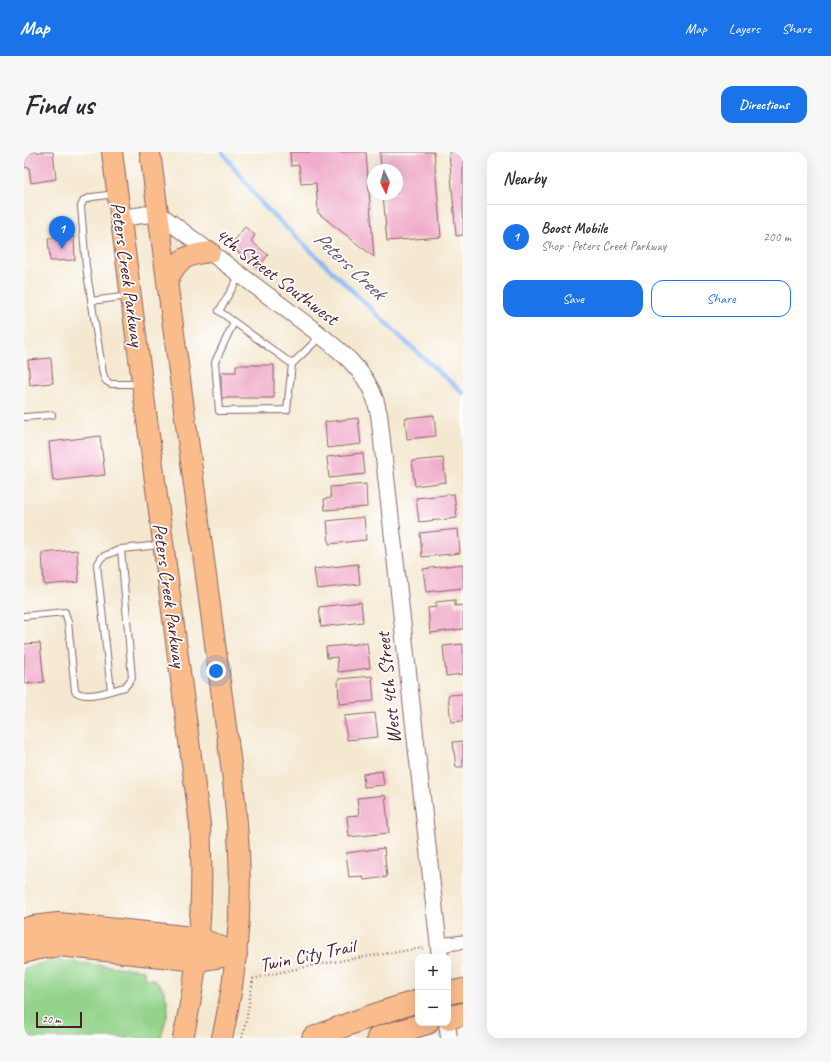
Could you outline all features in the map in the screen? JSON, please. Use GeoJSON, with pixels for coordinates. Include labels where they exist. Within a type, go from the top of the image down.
{"type":"FeatureCollection","features":[{"type":"Feature","properties":{"kind":"highway"},"geometry":{"type":"LineString","coordinates":[[24,930],[46,925],[70,925],[199,950]]}},
{"type":"Feature","properties":{"kind":"highway"},"geometry":{"type":"LineString","coordinates":[[24,952],[58,945],[199,950],[236,954]]}},
{"type":"Feature","properties":{"kind":"highway"},"geometry":{"type":"LineString","coordinates":[[451,992],[463,990]]}},
{"type":"Feature","properties":{"kind":"highway"},"geometry":{"type":"LineString","coordinates":[[313,1038],[381,1012],[415,1002]]}},
{"type":"Feature","properties":{"kind":"highway"},"geometry":{"type":"LineString","coordinates":[[451,1017],[463,1014]]}},
{"type":"Feature","properties":{"kind":"highway"},"geometry":{"type":"LineString","coordinates":[[378,1038],[417,1026]]}},
{"type":"Feature","properties":{"kind":"main road","name":"Peters Creek Parkway"},"geometry":{"type":"LineString","coordinates":[[112,152],[200,824],[202,884],[199,950],[189,1016],[183,1038]]}},
{"type":"Feature","properties":{"kind":"main road","name":"Peters Creek Parkway"},"geometry":{"type":"LineString","coordinates":[[150,152],[237,814],[240,884],[239,918],[232,988],[222,1038]]}},
{"type":"Feature","properties":{"kind":"main road"},"geometry":{"type":"LineString","coordinates":[[167,282],[172,271],[182,260],[194,254],[210,252]]}},
{"type":"Feature","properties":{"kind":"street"},"geometry":{"type":"LineString","coordinates":[[120,218],[158,213]]}},
{"type":"Feature","properties":{"kind":"street","name":"4th Street Southwest"},"geometry":{"type":"LineString","coordinates":[[158,213],[321,336],[347,358],[360,371],[369,385],[375,399],[378,414]]}},
{"type":"Feature","properties":{"kind":"street","name":"West 4th Street"},"geometry":{"type":"LineString","coordinates":[[378,414],[434,950]]}},
{"type":"Feature","properties":{"kind":"street"},"geometry":{"type":"LineString","coordinates":[[434,950],[463,942]]}},
{"type":"Feature","properties":{"kind":"street"},"geometry":{"type":"LineString","coordinates":[[448,1026],[449,1038]]}},
{"type":"Feature","properties":{"kind":"lane"},"geometry":{"type":"LineString","coordinates":[[117,194],[92,197],[84,200],[81,206],[86,267],[103,374],[106,380],[111,384],[142,384]]}},
{"type":"Feature","properties":{"kind":"lane"},"geometry":{"type":"LineString","coordinates":[[240,275],[219,311],[292,364]]}},
{"type":"Feature","properties":{"kind":"lane"},"geometry":{"type":"LineString","coordinates":[[91,301],[131,296]]}},
{"type":"Feature","properties":{"kind":"lane"},"geometry":{"type":"LineString","coordinates":[[234,322],[215,362],[219,411],[287,410],[292,364],[321,336]]}},
{"type":"Feature","properties":{"kind":"lane"},"geometry":{"type":"LineString","coordinates":[[24,417],[52,414]]}},
{"type":"Feature","properties":{"kind":"lane"},"geometry":{"type":"LineString","coordinates":[[111,691],[97,565],[102,557],[121,549],[164,544]]}},
{"type":"Feature","properties":{"kind":"lane"},"geometry":{"type":"LineString","coordinates":[[24,616],[65,612],[68,622],[75,691],[79,694],[90,696],[125,687],[132,678],[121,549]]}},
{"type":"Feature","properties":{"kind":"path","name":"Twin City Trail"},"geometry":{"type":"LineString","coordinates":[[242,1038],[253,979],[312,966],[434,950]]}},
{"type":"Feature","properties":{"kind":"green space"},"geometry":{"type":"Polygon","coordinates":[[[53,960],[144,970],[144,978],[153,979],[162,987],[167,1000],[168,1011],[161,1038],[24,1038],[24,968],[53,960]]]}},
{"type":"Feature","properties":{"kind":"building"},"geometry":{"type":"Polygon","coordinates":[[[24,152],[53,152],[56,179],[31,183],[29,167],[24,168],[24,152]]]}},
{"type":"Feature","properties":{"kind":"building"},"geometry":{"type":"Polygon","coordinates":[[[290,152],[366,152],[367,200],[370,200],[374,257],[318,213],[316,183],[301,184],[299,165],[291,166],[290,152]]]}},
{"type":"Feature","properties":{"kind":"building"},"geometry":{"type":"Polygon","coordinates":[[[380,152],[434,152],[441,237],[387,241],[384,200],[403,200],[403,164],[381,164],[380,152]]]}},
{"type":"Feature","properties":{"kind":"building"},"geometry":{"type":"Polygon","coordinates":[[[449,152],[463,152],[463,235],[456,236],[449,152]]]}},
{"type":"Feature","properties":{"kind":"building"},"geometry":{"type":"Polygon","coordinates":[[[245,227],[255,235],[251,241],[268,255],[258,268],[230,246],[245,227]]]}},
{"type":"Feature","properties":{"kind":"building"},"geometry":{"type":"Polygon","coordinates":[[[74,237],[75,260],[50,261],[48,238],[74,237]]]}},
{"type":"Feature","properties":{"kind":"building"},"geometry":{"type":"Polygon","coordinates":[[[51,358],[53,383],[30,385],[28,360],[51,358]]]}},
{"type":"Feature","properties":{"kind":"building"},"geometry":{"type":"Polygon","coordinates":[[[236,365],[274,365],[274,398],[221,398],[221,372],[236,372],[236,365]]]}},
{"type":"Feature","properties":{"kind":"building"},"geometry":{"type":"Polygon","coordinates":[[[434,415],[436,436],[407,439],[405,418],[434,415]]]}},
{"type":"Feature","properties":{"kind":"building"},"geometry":{"type":"Polygon","coordinates":[[[358,418],[361,444],[327,448],[325,422],[358,418]]]}},
{"type":"Feature","properties":{"kind":"building"},"geometry":{"type":"Polygon","coordinates":[[[100,436],[105,475],[53,481],[49,442],[100,436]]]}},
{"type":"Feature","properties":{"kind":"building"},"geometry":{"type":"Polygon","coordinates":[[[363,453],[365,474],[329,478],[327,457],[363,453]]]}},
{"type":"Feature","properties":{"kind":"building"},"geometry":{"type":"Polygon","coordinates":[[[443,458],[446,482],[415,486],[412,461],[443,458]]]}},
{"type":"Feature","properties":{"kind":"building"},"geometry":{"type":"Polygon","coordinates":[[[366,484],[367,507],[325,510],[324,499],[331,498],[330,487],[366,484]]]}},
{"type":"Feature","properties":{"kind":"building"},"geometry":{"type":"Polygon","coordinates":[[[454,494],[457,518],[419,522],[416,498],[454,494]]]}},
{"type":"Feature","properties":{"kind":"building"},"geometry":{"type":"Polygon","coordinates":[[[364,517],[366,540],[329,544],[327,521],[364,517]]]}},
{"type":"Feature","properties":{"kind":"building"},"geometry":{"type":"Polygon","coordinates":[[[458,529],[460,553],[422,557],[420,533],[458,529]]]}},
{"type":"Feature","properties":{"kind":"building"},"geometry":{"type":"Polygon","coordinates":[[[77,550],[79,582],[44,585],[42,553],[77,550]]]}},
{"type":"Feature","properties":{"kind":"building"},"geometry":{"type":"Polygon","coordinates":[[[358,564],[360,584],[317,589],[314,569],[358,564]]]}},
{"type":"Feature","properties":{"kind":"building"},"geometry":{"type":"Polygon","coordinates":[[[463,564],[463,588],[426,592],[423,569],[463,564]]]}},
{"type":"Feature","properties":{"kind":"building"},"geometry":{"type":"Polygon","coordinates":[[[455,600],[455,606],[463,605],[463,629],[430,633],[428,608],[436,607],[436,602],[455,600]]]}},
{"type":"Feature","properties":{"kind":"building"},"geometry":{"type":"Polygon","coordinates":[[[361,602],[363,622],[321,627],[319,607],[361,602]]]}},
{"type":"Feature","properties":{"kind":"building"},"geometry":{"type":"Polygon","coordinates":[[[40,643],[44,682],[24,684],[24,644],[40,643]]]}},
{"type":"Feature","properties":{"kind":"building"},"geometry":{"type":"Polygon","coordinates":[[[367,643],[370,668],[338,672],[337,657],[327,658],[326,647],[367,643]]]}},
{"type":"Feature","properties":{"kind":"building"},"geometry":{"type":"Polygon","coordinates":[[[463,644],[463,674],[446,676],[443,646],[463,644]]]}},
{"type":"Feature","properties":{"kind":"building"},"geometry":{"type":"Polygon","coordinates":[[[372,676],[374,701],[339,704],[338,679],[372,676]]]}},
{"type":"Feature","properties":{"kind":"building"},"geometry":{"type":"Polygon","coordinates":[[[463,694],[463,721],[451,722],[448,695],[463,694]]]}},
{"type":"Feature","properties":{"kind":"building"},"geometry":{"type":"Polygon","coordinates":[[[375,713],[378,737],[347,740],[344,716],[375,713]]]}},
{"type":"Feature","properties":{"kind":"building"},"geometry":{"type":"Polygon","coordinates":[[[463,741],[463,767],[456,767],[453,742],[463,741]]]}},
{"type":"Feature","properties":{"kind":"building"},"geometry":{"type":"Polygon","coordinates":[[[382,771],[384,785],[364,787],[363,774],[382,771]]]}},
{"type":"Feature","properties":{"kind":"building"},"geometry":{"type":"Polygon","coordinates":[[[385,795],[389,833],[349,837],[347,816],[359,815],[357,798],[385,795]]]}},
{"type":"Feature","properties":{"kind":"building"},"geometry":{"type":"Polygon","coordinates":[[[384,848],[387,877],[364,880],[363,876],[349,877],[346,853],[384,848]]]}},
{"type":"Feature","properties":{"kind":"waterway","name":"Peters Creek"},"geometry":{"type":"LineString","coordinates":[[222,152],[263,205],[408,344],[463,393]]}},
{"type":"Feature","properties":{"kind":"place","name":"Boost Mobile"},"geometry":{"type":"Point","coordinates":[62,249]}}]}
